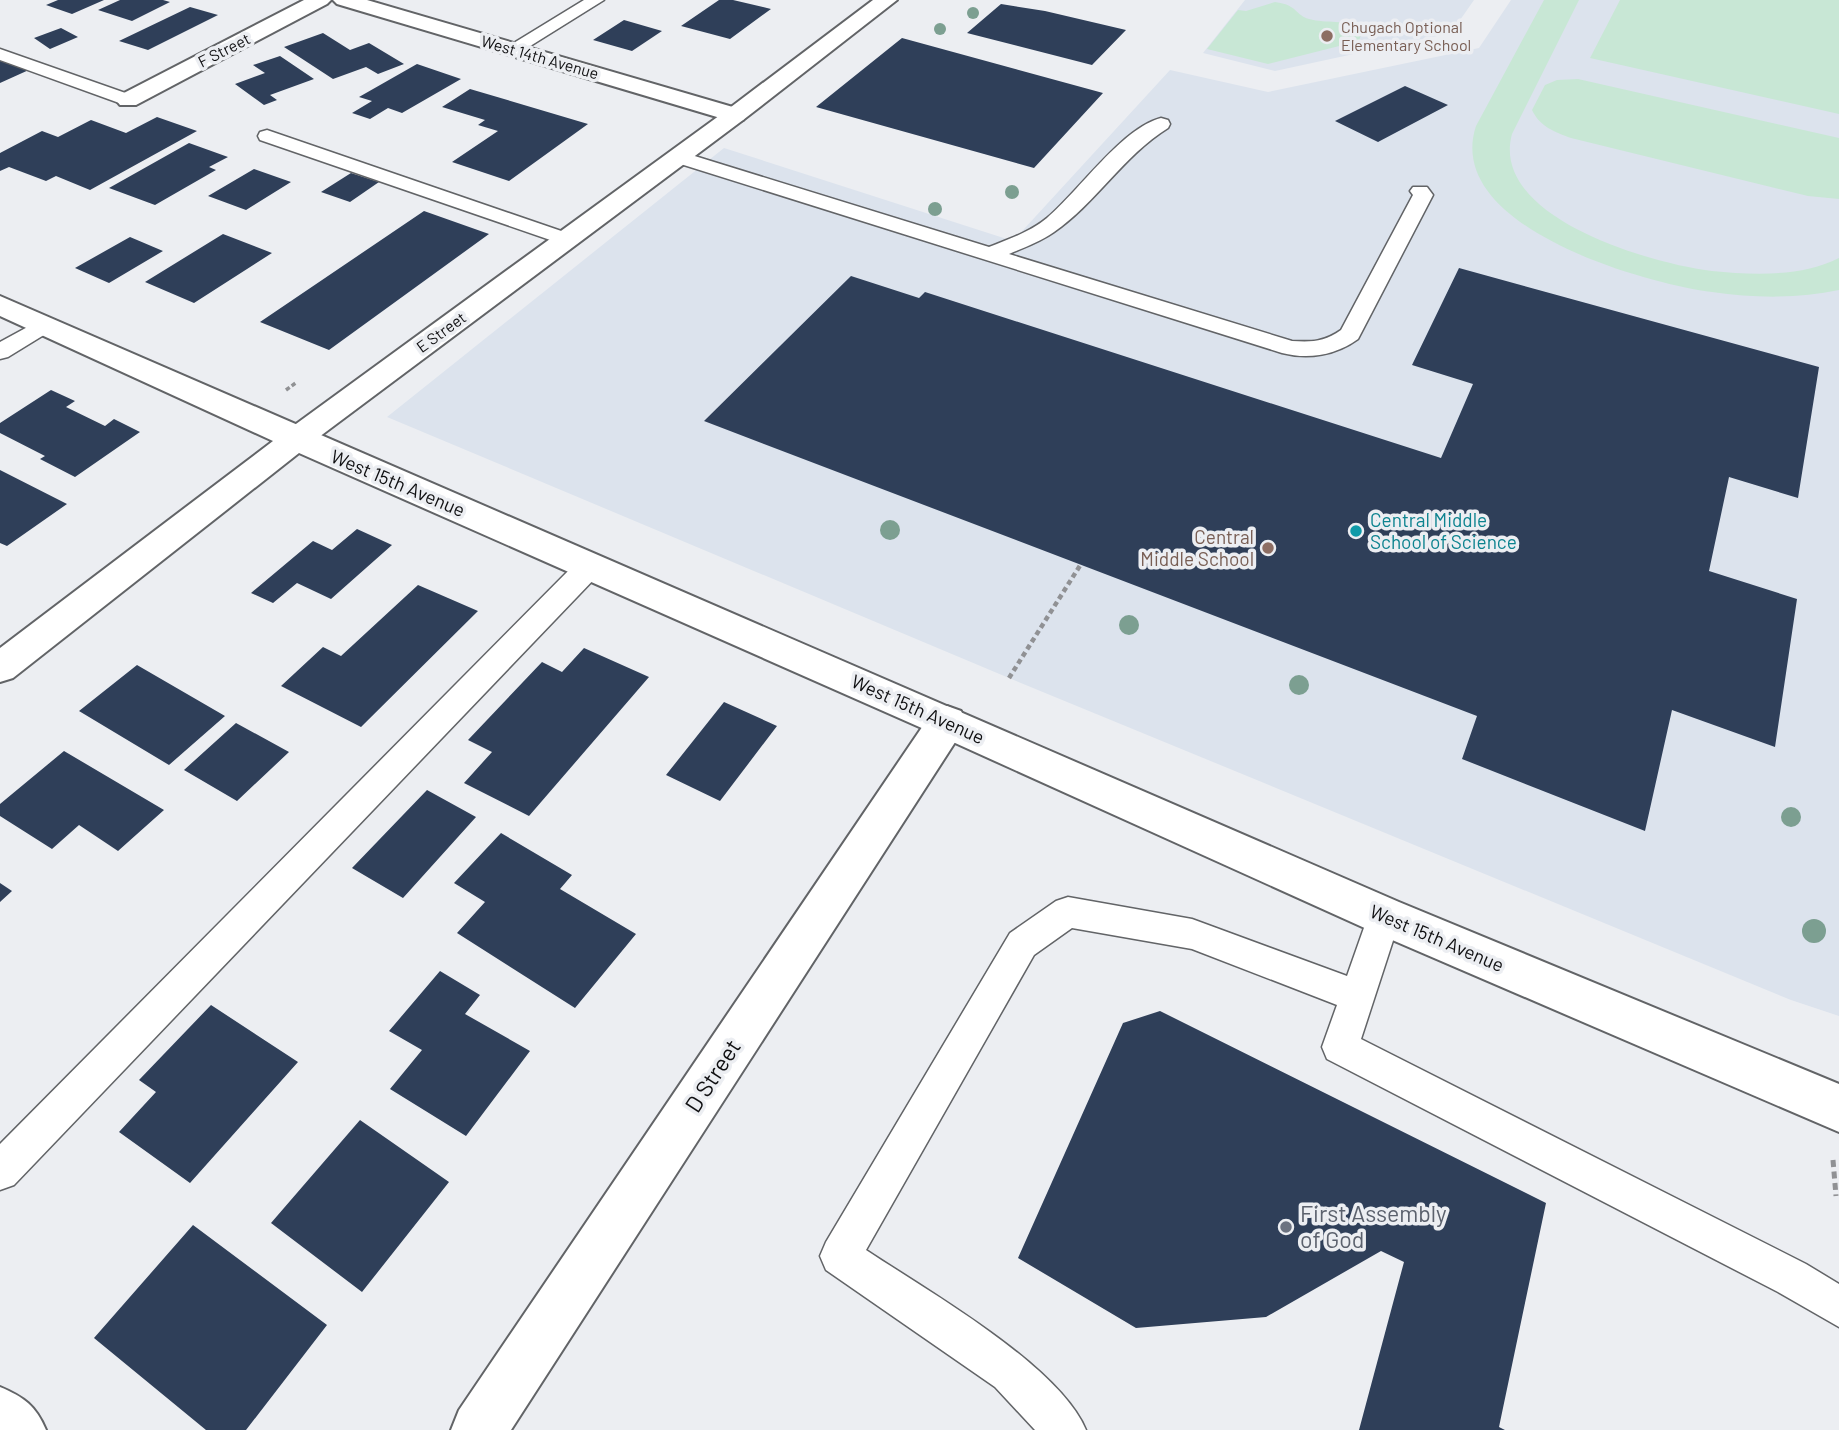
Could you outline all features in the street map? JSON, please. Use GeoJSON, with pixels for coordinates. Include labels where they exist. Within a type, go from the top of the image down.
{"type":"FeatureCollection","features":[{"type":"Feature","properties":{"kind":"street","name":"F Street"},"geometry":{"type":"LineString","coordinates":[[128,100],[320,0]]}},
{"type":"Feature","properties":{"kind":"street","name":"West 14th Avenue"},"geometry":{"type":"LineString","coordinates":[[344,0],[735,115]]}},
{"type":"Feature","properties":{"kind":"street","name":"E Street"},"geometry":{"type":"LineString","coordinates":[[0,667],[296,439],[735,115],[886,0]]}},
{"type":"Feature","properties":{"kind":"street","name":"West 15th Avenue"},"geometry":{"type":"LineString","coordinates":[[0,305],[296,439],[947,722],[1384,916],[1839,1108]]}},
{"type":"Feature","properties":{"kind":"street","name":"D Street"},"geometry":{"type":"LineString","coordinates":[[479,1430],[947,722]]}},
{"type":"Feature","properties":{"kind":"street"},"geometry":{"type":"LineString","coordinates":[[0,1415],[18,1430]]}},
{"type":"Feature","properties":{"kind":"lane"},"geometry":{"type":"LineString","coordinates":[[513,50],[596,0]]}},
{"type":"Feature","properties":{"kind":"lane"},"geometry":{"type":"LineString","coordinates":[[0,54],[128,100]]}},
{"type":"Feature","properties":{"kind":"lane"},"geometry":{"type":"LineString","coordinates":[[990,254],[1030,237],[1053,223],[1130,144],[1161,124]]}},
{"type":"Feature","properties":{"kind":"lane"},"geometry":{"type":"LineString","coordinates":[[267,136],[566,239]]}},
{"type":"Feature","properties":{"kind":"lane"},"geometry":{"type":"LineString","coordinates":[[678,157],[1290,348],[1314,349],[1335,345],[1350,334],[1389,257],[1418,209],[1423,195],[1420,191]]}},
{"type":"Feature","properties":{"kind":"lane"},"geometry":{"type":"LineString","coordinates":[[0,352],[44,325]]}},
{"type":"Feature","properties":{"kind":"lane"},"geometry":{"type":"LineString","coordinates":[[0,1171],[590,566]]}},
{"type":"Feature","properties":{"kind":"lane"},"geometry":{"type":"LineString","coordinates":[[1064,1430],[1010,1372],[840,1256],[1021,944],[1068,912],[1192,934],[1357,996]]}},
{"type":"Feature","properties":{"kind":"lane"},"geometry":{"type":"LineString","coordinates":[[1384,916],[1340,1047],[1791,1278],[1839,1307]]}},
{"type":"Feature","properties":{"kind":"path"},"geometry":{"type":"LineString","coordinates":[[1009,678],[1081,564]]}},
{"type":"Feature","properties":{"kind":"shaded area","name":"Chugach Optional Elementary School"},"geometry":{"type":"Polygon","coordinates":[[[1245,0],[1474,0],[1451,33],[1275,71],[1203,53],[1245,0]]]}},
{"type":"Feature","properties":{"kind":"shaded area","name":"Central Middle School"},"geometry":{"type":"Polygon","coordinates":[[[1511,0],[1839,0],[1839,1016],[1791,1000],[1009,678],[387,417],[724,148],[1013,241],[1170,70],[1268,92],[1479,48],[1511,0]]]}},
{"type":"Feature","properties":{"kind":"green space"},"geometry":{"type":"Polygon","coordinates":[[[1544,0],[1579,0],[1512,134],[1512,164],[1525,190],[1550,212],[1581,231],[1617,247],[1686,267],[1712,271],[1777,273],[1809,269],[1839,258],[1839,290],[1776,297],[1744,295],[1712,292],[1641,276],[1598,262],[1555,243],[1518,220],[1489,193],[1474,161],[1476,126],[1544,0]]]}},
{"type":"Feature","properties":{"kind":"green space"},"geometry":{"type":"Polygon","coordinates":[[[1620,0],[1839,0],[1839,114],[1590,58],[1620,0]]]}},
{"type":"Feature","properties":{"kind":"green space"},"geometry":{"type":"Polygon","coordinates":[[[1275,2],[1288,5],[1309,19],[1356,27],[1362,31],[1359,41],[1268,64],[1207,49],[1238,10],[1246,11],[1275,2]]]}},
{"type":"Feature","properties":{"kind":"green space"},"geometry":{"type":"Polygon","coordinates":[[[1578,79],[1839,138],[1839,199],[1808,196],[1571,138],[1539,121],[1532,110],[1545,85],[1557,80],[1578,79]]]}},
{"type":"Feature","properties":{"kind":"building"},"geometry":{"type":"Polygon","coordinates":[[[58,0],[104,0],[72,14],[46,5],[58,0]]]}},
{"type":"Feature","properties":{"kind":"building"},"geometry":{"type":"Polygon","coordinates":[[[120,0],[170,2],[132,21],[98,10],[120,0]]]}},
{"type":"Feature","properties":{"kind":"building"},"geometry":{"type":"Polygon","coordinates":[[[719,0],[733,0],[771,9],[730,39],[681,26],[719,0]]]}},
{"type":"Feature","properties":{"kind":"building"},"geometry":{"type":"Polygon","coordinates":[[[1001,4],[1045,11],[1126,30],[1092,65],[967,33],[1001,4]]]}},
{"type":"Feature","properties":{"kind":"building"},"geometry":{"type":"Polygon","coordinates":[[[190,7],[218,15],[148,50],[119,41],[190,7]]]}},
{"type":"Feature","properties":{"kind":"building"},"geometry":{"type":"Polygon","coordinates":[[[624,20],[662,31],[632,51],[593,40],[624,20]]]}},
{"type":"Feature","properties":{"kind":"building"},"geometry":{"type":"Polygon","coordinates":[[[61,28],[78,37],[50,49],[34,38],[61,28]]]}},
{"type":"Feature","properties":{"kind":"building"},"geometry":{"type":"Polygon","coordinates":[[[323,33],[350,50],[369,43],[404,64],[378,74],[366,67],[333,79],[284,47],[323,33]]]}},
{"type":"Feature","properties":{"kind":"building"},"geometry":{"type":"Polygon","coordinates":[[[902,38],[1103,93],[1034,168],[816,107],[902,38]]]}},
{"type":"Feature","properties":{"kind":"building"},"geometry":{"type":"Polygon","coordinates":[[[280,56],[314,79],[270,95],[277,100],[264,105],[235,84],[265,73],[253,65],[280,56]]]}},
{"type":"Feature","properties":{"kind":"building"},"geometry":{"type":"Polygon","coordinates":[[[0,59],[31,69],[0,83],[0,59]]]}},
{"type":"Feature","properties":{"kind":"building"},"geometry":{"type":"Polygon","coordinates":[[[417,64],[461,79],[402,113],[388,108],[370,119],[352,113],[372,101],[359,97],[417,64]]]}},
{"type":"Feature","properties":{"kind":"building"},"geometry":{"type":"Polygon","coordinates":[[[1405,86],[1448,105],[1378,142],[1335,121],[1405,86]]]}},
{"type":"Feature","properties":{"kind":"building"},"geometry":{"type":"Polygon","coordinates":[[[470,89],[588,124],[509,181],[452,162],[498,131],[478,125],[485,120],[442,107],[470,89]]]}},
{"type":"Feature","properties":{"kind":"building"},"geometry":{"type":"Polygon","coordinates":[[[157,117],[197,131],[90,190],[56,176],[46,181],[9,167],[0,171],[0,153],[42,131],[58,137],[91,120],[126,133],[157,117]]]}},
{"type":"Feature","properties":{"kind":"building"},"geometry":{"type":"Polygon","coordinates":[[[189,143],[228,157],[209,167],[216,170],[155,205],[109,188],[189,143]]]}},
{"type":"Feature","properties":{"kind":"building"},"geometry":{"type":"Polygon","coordinates":[[[254,169],[291,182],[246,210],[208,196],[254,169]]]}},
{"type":"Feature","properties":{"kind":"building"},"geometry":{"type":"Polygon","coordinates":[[[351,173],[379,182],[350,202],[321,192],[351,173]]]}},
{"type":"Feature","properties":{"kind":"building"},"geometry":{"type":"Polygon","coordinates":[[[424,211],[489,234],[329,350],[260,322],[424,211]]]}},
{"type":"Feature","properties":{"kind":"building"},"geometry":{"type":"Polygon","coordinates":[[[223,234],[272,253],[194,303],[145,282],[223,234]]]}},
{"type":"Feature","properties":{"kind":"building"},"geometry":{"type":"Polygon","coordinates":[[[130,237],[163,251],[109,283],[75,268],[130,237]]]}},
{"type":"Feature","properties":{"kind":"building","name":"Central Middle School of Science"},"geometry":{"type":"Polygon","coordinates":[[[1459,268],[1819,367],[1798,498],[1729,477],[1709,571],[1797,599],[1775,747],[1672,710],[1645,831],[1462,759],[1477,716],[704,421],[851,276],[919,298],[925,292],[1441,458],[1473,384],[1412,365],[1459,268]]]}},
{"type":"Feature","properties":{"kind":"building"},"geometry":{"type":"Polygon","coordinates":[[[51,390],[75,401],[66,407],[105,426],[114,419],[140,432],[75,477],[40,459],[45,456],[0,433],[0,423],[51,390]]]}},
{"type":"Feature","properties":{"kind":"building"},"geometry":{"type":"Polygon","coordinates":[[[0,470],[67,504],[7,546],[0,543],[0,470]]]}},
{"type":"Feature","properties":{"kind":"building"},"geometry":{"type":"Polygon","coordinates":[[[357,529],[392,545],[331,599],[297,583],[273,603],[251,593],[313,541],[332,550],[357,529]]]}},
{"type":"Feature","properties":{"kind":"building"},"geometry":{"type":"Polygon","coordinates":[[[418,585],[478,611],[361,727],[281,686],[323,647],[341,656],[418,585]]]}},
{"type":"Feature","properties":{"kind":"building"},"geometry":{"type":"Polygon","coordinates":[[[584,648],[649,677],[529,816],[464,783],[492,752],[468,740],[542,662],[562,672],[584,648]]]}},
{"type":"Feature","properties":{"kind":"building"},"geometry":{"type":"Polygon","coordinates":[[[137,665],[225,716],[169,765],[79,711],[137,665]]]}},
{"type":"Feature","properties":{"kind":"building"},"geometry":{"type":"Polygon","coordinates":[[[724,702],[777,726],[720,801],[666,775],[724,702]]]}},
{"type":"Feature","properties":{"kind":"building"},"geometry":{"type":"Polygon","coordinates":[[[236,723],[289,752],[237,801],[184,770],[236,723]]]}},
{"type":"Feature","properties":{"kind":"building"},"geometry":{"type":"Polygon","coordinates":[[[64,751],[164,810],[118,851],[79,825],[52,849],[0,816],[0,804],[64,751]]]}},
{"type":"Feature","properties":{"kind":"building"},"geometry":{"type":"Polygon","coordinates":[[[427,790],[476,817],[403,898],[352,868],[427,790]]]}},
{"type":"Feature","properties":{"kind":"building"},"geometry":{"type":"Polygon","coordinates":[[[501,833],[572,875],[560,889],[636,934],[575,1008],[457,933],[485,902],[454,883],[501,833]]]}},
{"type":"Feature","properties":{"kind":"building"},"geometry":{"type":"Polygon","coordinates":[[[0,883],[12,891],[0,902],[0,883]]]}},
{"type":"Feature","properties":{"kind":"building"},"geometry":{"type":"Polygon","coordinates":[[[440,971],[480,995],[465,1014],[530,1051],[466,1136],[390,1089],[422,1050],[389,1031],[440,971]]]}},
{"type":"Feature","properties":{"kind":"building"},"geometry":{"type":"Polygon","coordinates":[[[211,1005],[298,1062],[190,1183],[119,1132],[156,1092],[139,1080],[211,1005]]]}},
{"type":"Feature","properties":{"kind":"building","name":"First Assembly of God"},"geometry":{"type":"Polygon","coordinates":[[[1160,1011],[1546,1203],[1499,1427],[1505,1430],[1359,1430],[1404,1262],[1381,1251],[1266,1317],[1136,1328],[1018,1258],[1123,1023],[1160,1011]]]}},
{"type":"Feature","properties":{"kind":"building"},"geometry":{"type":"Polygon","coordinates":[[[360,1120],[449,1182],[362,1292],[271,1223],[360,1120]]]}},
{"type":"Feature","properties":{"kind":"building"},"geometry":{"type":"Polygon","coordinates":[[[193,1225],[327,1325],[246,1430],[206,1430],[94,1338],[193,1225]]]}},
{"type":"Feature","properties":{"kind":"place","name":"Chugach Optional Elementary School"},"geometry":{"type":"Point","coordinates":[1327,36]}},
{"type":"Feature","properties":{"kind":"place","name":"Central Middle School of Science"},"geometry":{"type":"Point","coordinates":[1356,531]}},
{"type":"Feature","properties":{"kind":"place","name":"Central Middle School"},"geometry":{"type":"Point","coordinates":[1268,548]}},
{"type":"Feature","properties":{"kind":"place","name":"First Assembly of God"},"geometry":{"type":"Point","coordinates":[1286,1227]}}]}
